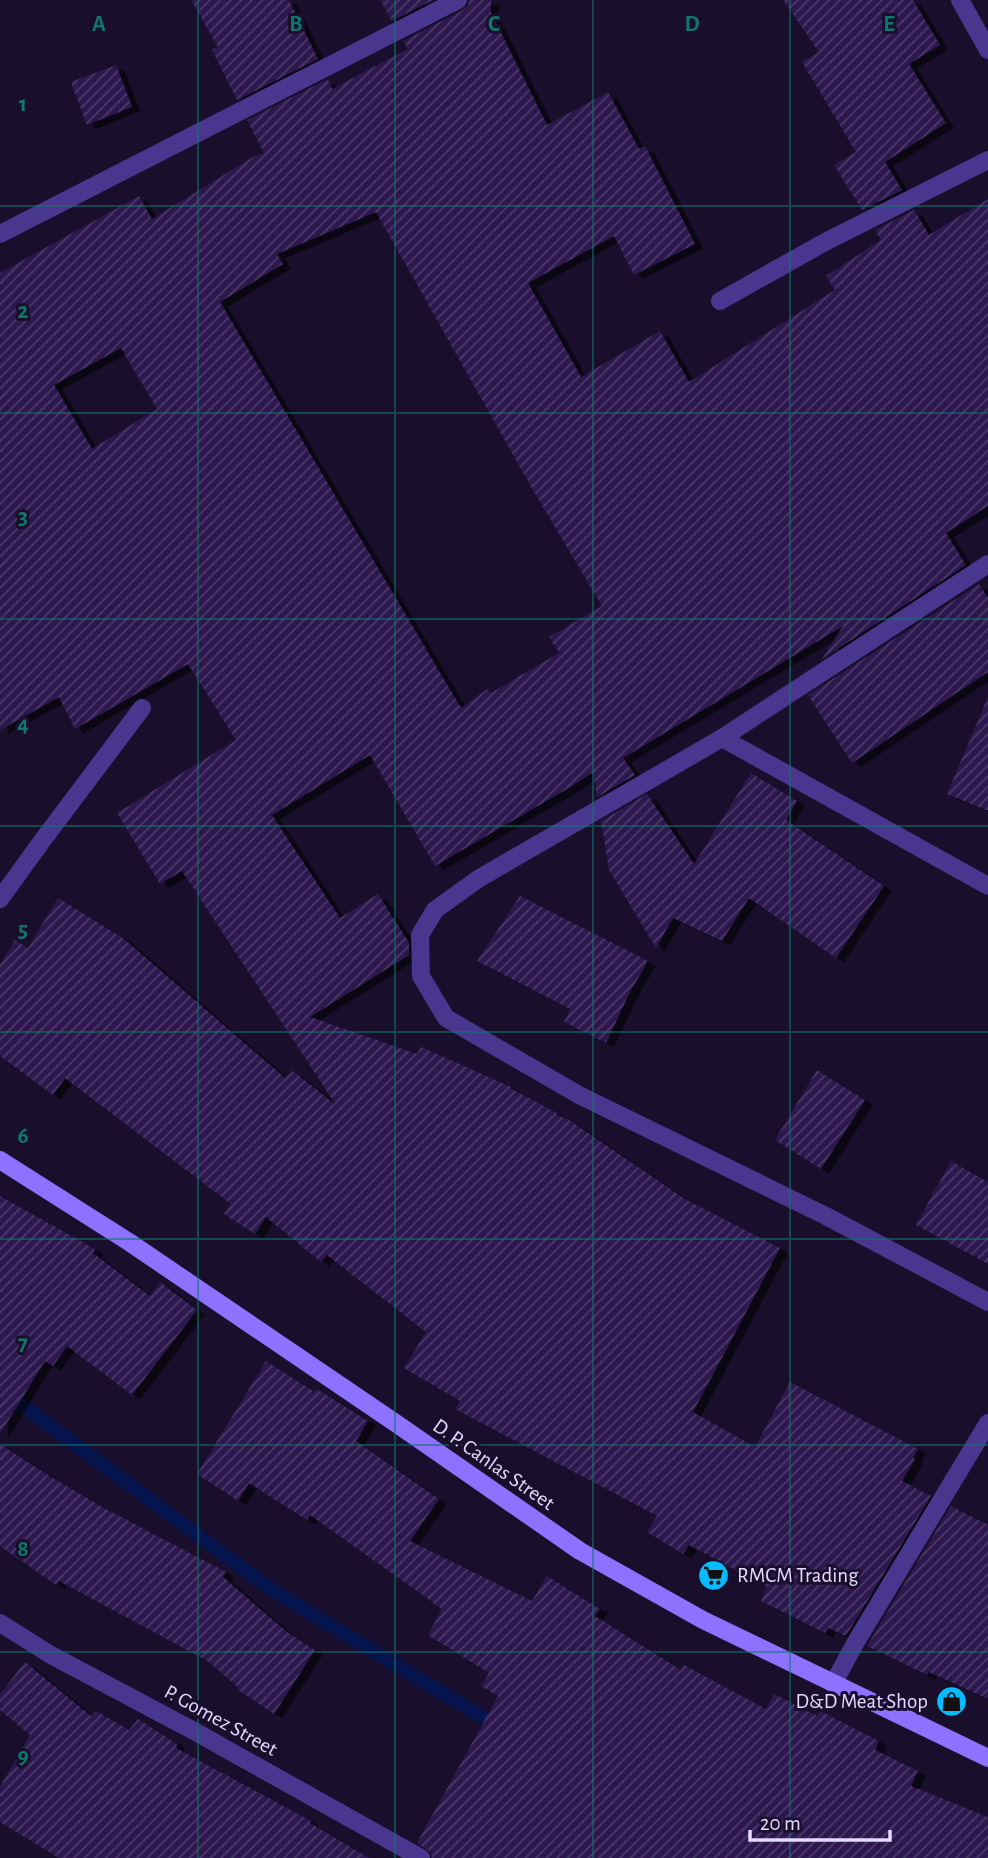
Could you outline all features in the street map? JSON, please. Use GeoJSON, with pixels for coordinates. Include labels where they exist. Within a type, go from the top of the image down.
{"type":"FeatureCollection","features":[{"type":"Feature","properties":{"kind":"main road","name":"D. P. Canlas Street"},"geometry":{"type":"LineString","coordinates":[[0,1160],[129,1242],[580,1551],[702,1620],[988,1758]]}},
{"type":"Feature","properties":{"kind":"street"},"geometry":{"type":"LineString","coordinates":[[0,234],[458,0]]}},
{"type":"Feature","properties":{"kind":"street"},"geometry":{"type":"LineString","coordinates":[[960,0],[988,50]]}},
{"type":"Feature","properties":{"kind":"street"},"geometry":{"type":"LineString","coordinates":[[720,301],[825,242],[988,160]]}},
{"type":"Feature","properties":{"kind":"street"},"geometry":{"type":"LineString","coordinates":[[988,564],[722,738],[478,879],[435,910],[420,935],[421,976],[446,1017],[579,1095],[827,1216],[988,1302]]}},
{"type":"Feature","properties":{"kind":"street"},"geometry":{"type":"LineString","coordinates":[[0,899],[142,708]]}},
{"type":"Feature","properties":{"kind":"street"},"geometry":{"type":"LineString","coordinates":[[722,738],[988,886]]}},
{"type":"Feature","properties":{"kind":"street"},"geometry":{"type":"LineString","coordinates":[[833,1684],[988,1423]]}},
{"type":"Feature","properties":{"kind":"street","name":"P. Gomez Street"},"geometry":{"type":"LineString","coordinates":[[0,1623],[51,1655],[194,1731],[421,1858]]}},
{"type":"Feature","properties":{"kind":"building"},"geometry":{"type":"Polygon","coordinates":[[[191,0],[289,0],[318,59],[237,100],[212,50],[218,47],[191,0]]]}},
{"type":"Feature","properties":{"kind":"building"},"geometry":{"type":"Polygon","coordinates":[[[380,0],[433,0],[392,21],[380,0]]]}},
{"type":"Feature","properties":{"kind":"building"},"geometry":{"type":"Polygon","coordinates":[[[469,0],[491,0],[491,13],[547,125],[608,92],[639,149],[645,146],[695,244],[634,275],[614,236],[528,283],[581,377],[660,331],[689,382],[835,290],[826,276],[881,240],[875,230],[914,210],[929,235],[988,199],[988,506],[946,533],[966,565],[822,659],[843,626],[623,758],[635,775],[597,797],[593,772],[435,866],[370,755],[272,815],[340,918],[378,894],[409,943],[409,955],[310,1017],[417,1054],[421,1047],[511,1087],[569,1120],[685,1199],[780,1248],[693,1412],[755,1447],[790,1382],[918,1449],[902,1481],[931,1496],[846,1636],[828,1628],[825,1633],[761,1601],[767,1587],[689,1545],[683,1554],[647,1532],[657,1516],[455,1409],[460,1401],[404,1368],[426,1332],[327,1255],[321,1262],[266,1217],[255,1234],[224,1214],[231,1204],[65,1078],[53,1095],[0,1056],[0,965],[15,940],[28,948],[58,898],[123,938],[285,1078],[293,1071],[336,1105],[182,871],[160,884],[117,813],[236,740],[188,664],[75,729],[59,697],[0,730],[0,273],[139,196],[152,219],[253,157],[264,153],[247,120],[328,79],[332,89],[408,49],[403,41],[468,6],[469,0]],[[376,212],[277,254],[283,264],[220,302],[461,708],[488,689],[491,693],[559,653],[549,637],[602,606],[534,492],[376,212]],[[121,348],[54,385],[92,449],[157,409],[121,348]]]}},
{"type":"Feature","properties":{"kind":"building"},"geometry":{"type":"Polygon","coordinates":[[[783,0],[913,0],[940,45],[909,64],[946,123],[885,162],[902,190],[862,210],[834,165],[856,152],[802,62],[819,52],[783,0]]]}},
{"type":"Feature","properties":{"kind":"building"},"geometry":{"type":"Polygon","coordinates":[[[116,65],[132,107],[87,125],[71,82],[116,65]]]}},
{"type":"Feature","properties":{"kind":"building"},"geometry":{"type":"Polygon","coordinates":[[[979,584],[988,598],[988,672],[852,763],[808,695],[979,584]]]}},
{"type":"Feature","properties":{"kind":"building"},"geometry":{"type":"Polygon","coordinates":[[[988,697],[988,811],[947,794],[988,697]]]}},
{"type":"Feature","properties":{"kind":"building"},"geometry":{"type":"Polygon","coordinates":[[[751,773],[797,801],[786,820],[884,886],[836,958],[749,898],[722,941],[673,918],[656,948],[609,870],[601,821],[647,794],[694,864],[751,773]]]}},
{"type":"Feature","properties":{"kind":"building"},"geometry":{"type":"Polygon","coordinates":[[[520,896],[648,961],[606,1043],[564,1022],[570,1009],[477,961],[520,896]]]}},
{"type":"Feature","properties":{"kind":"building"},"geometry":{"type":"Polygon","coordinates":[[[817,1070],[865,1100],[821,1169],[775,1140],[817,1070]]]}},
{"type":"Feature","properties":{"kind":"building"},"geometry":{"type":"Polygon","coordinates":[[[951,1161],[988,1182],[988,1264],[916,1225],[951,1161]]]}},
{"type":"Feature","properties":{"kind":"building"},"geometry":{"type":"Polygon","coordinates":[[[0,1196],[95,1249],[93,1253],[150,1296],[160,1282],[197,1310],[132,1395],[67,1346],[53,1366],[45,1361],[0,1434],[0,1196]]]}},
{"type":"Feature","properties":{"kind":"building"},"geometry":{"type":"Polygon","coordinates":[[[266,1361],[368,1421],[356,1441],[439,1499],[410,1541],[532,1601],[547,1576],[600,1609],[595,1616],[681,1670],[684,1665],[766,1709],[774,1694],[817,1716],[820,1711],[879,1741],[875,1750],[918,1771],[911,1786],[988,1817],[988,1858],[432,1858],[430,1852],[417,1843],[498,1696],[481,1686],[489,1673],[428,1635],[442,1609],[310,1515],[307,1520],[249,1483],[238,1501],[197,1474],[266,1361]]]}},
{"type":"Feature","properties":{"kind":"building"},"geometry":{"type":"Polygon","coordinates":[[[0,1444],[104,1508],[226,1572],[223,1577],[287,1632],[315,1650],[274,1714],[237,1689],[238,1687],[209,1662],[59,1581],[56,1585],[0,1546],[0,1444]]]}},
{"type":"Feature","properties":{"kind":"building"},"geometry":{"type":"Polygon","coordinates":[[[951,1506],[988,1525],[988,1699],[929,1672],[927,1675],[867,1646],[951,1506]]]}},
{"type":"Feature","properties":{"kind":"building"},"geometry":{"type":"Polygon","coordinates":[[[25,1662],[91,1716],[96,1711],[129,1730],[138,1719],[177,1744],[176,1748],[311,1821],[310,1823],[369,1858],[59,1858],[0,1822],[0,1787],[30,1735],[0,1710],[0,1694],[25,1662]]]}},
{"type":"Feature","properties":{"kind":"waterway"},"geometry":{"type":"LineString","coordinates":[[0,1389],[272,1590],[502,1729]]}},
{"type":"Feature","properties":{"kind":"place","name":"RMCM Trading"},"geometry":{"type":"Point","coordinates":[714,1575]}},
{"type":"Feature","properties":{"kind":"place","name":"D&D Meat Shop"},"geometry":{"type":"Point","coordinates":[951,1701]}}]}
